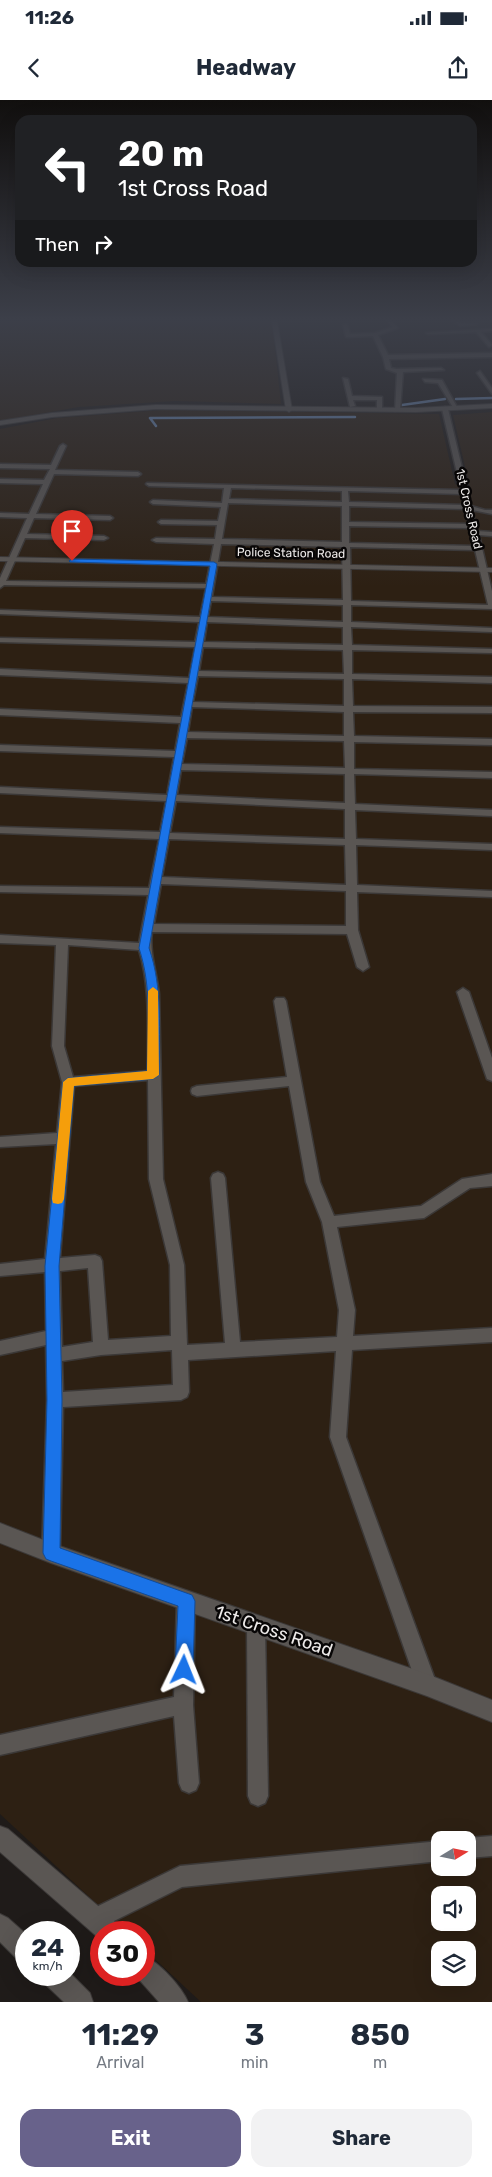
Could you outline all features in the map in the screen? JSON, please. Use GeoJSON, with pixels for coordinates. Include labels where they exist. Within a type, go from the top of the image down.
{"type":"FeatureCollection","features":[{"type":"Feature","properties":{"kind":"street"},"geometry":{"type":"LineString","coordinates":[[0,425],[35,419],[86,414],[156,410]]}},
{"type":"Feature","properties":{"kind":"street"},"geometry":{"type":"LineString","coordinates":[[393,410],[449,410]]}},
{"type":"Feature","properties":{"kind":"street"},"geometry":{"type":"LineString","coordinates":[[426,410],[445,410]]}},
{"type":"Feature","properties":{"kind":"street","name":"1st Cross Road"},"geometry":{"type":"LineString","coordinates":[[445,410],[478,548],[488,570],[492,607]]}},
{"type":"Feature","properties":{"kind":"street"},"geometry":{"type":"LineString","coordinates":[[63,446],[1,584],[210,586]]}},
{"type":"Feature","properties":{"kind":"street"},"geometry":{"type":"LineString","coordinates":[[0,466],[138,474]]}},
{"type":"Feature","properties":{"kind":"street"},"geometry":{"type":"LineString","coordinates":[[0,481],[47,482]]}},
{"type":"Feature","properties":{"kind":"street"},"geometry":{"type":"LineString","coordinates":[[150,484],[466,492]]}},
{"type":"Feature","properties":{"kind":"street"},"geometry":{"type":"LineString","coordinates":[[55,1400],[182,1392],[177,1265],[156,1179],[153,994],[150,967],[144,948],[228,486]]}},
{"type":"Feature","properties":{"kind":"street"},"geometry":{"type":"LineString","coordinates":[[346,489],[352,930],[363,967]]}},
{"type":"Feature","properties":{"kind":"street"},"geometry":{"type":"LineString","coordinates":[[153,502],[469,507],[484,512],[492,512]]}},
{"type":"Feature","properties":{"kind":"street"},"geometry":{"type":"LineString","coordinates":[[0,515],[110,518]]}},
{"type":"Feature","properties":{"kind":"street"},"geometry":{"type":"LineString","coordinates":[[161,522],[221,523]]}},
{"type":"Feature","properties":{"kind":"street"},"geometry":{"type":"LineString","coordinates":[[346,524],[474,530],[492,534]]}},
{"type":"Feature","properties":{"kind":"street"},"geometry":{"type":"LineString","coordinates":[[24,536],[104,538]]}},
{"type":"Feature","properties":{"kind":"street"},"geometry":{"type":"LineString","coordinates":[[156,540],[478,548]]}},
{"type":"Feature","properties":{"kind":"street","name":"Police Station Road"},"geometry":{"type":"LineString","coordinates":[[0,560],[488,570]]}},
{"type":"Feature","properties":{"kind":"street"},"geometry":{"type":"LineString","coordinates":[[208,599],[492,607]]}},
{"type":"Feature","properties":{"kind":"street"},"geometry":{"type":"LineString","coordinates":[[0,612],[492,630]]}},
{"type":"Feature","properties":{"kind":"street"},"geometry":{"type":"LineString","coordinates":[[0,640],[492,651]]}},
{"type":"Feature","properties":{"kind":"street"},"geometry":{"type":"LineString","coordinates":[[0,672],[193,677],[492,680]]}},
{"type":"Feature","properties":{"kind":"street"},"geometry":{"type":"LineString","coordinates":[[188,704],[349,709],[492,710]]}},
{"type":"Feature","properties":{"kind":"street"},"geometry":{"type":"LineString","coordinates":[[0,712],[185,720]]}},
{"type":"Feature","properties":{"kind":"street"},"geometry":{"type":"LineString","coordinates":[[183,735],[492,742]]}},
{"type":"Feature","properties":{"kind":"street"},"geometry":{"type":"LineString","coordinates":[[0,748],[179,754]]}},
{"type":"Feature","properties":{"kind":"street"},"geometry":{"type":"LineString","coordinates":[[177,766],[492,775]]}},
{"type":"Feature","properties":{"kind":"street"},"geometry":{"type":"LineString","coordinates":[[0,790],[492,813]]}},
{"type":"Feature","properties":{"kind":"street"},"geometry":{"type":"LineString","coordinates":[[0,830],[492,847]]}},
{"type":"Feature","properties":{"kind":"street"},"geometry":{"type":"LineString","coordinates":[[156,880],[492,894]]}},
{"type":"Feature","properties":{"kind":"street"},"geometry":{"type":"LineString","coordinates":[[0,889],[154,892]]}},
{"type":"Feature","properties":{"kind":"street"},"geometry":{"type":"LineString","coordinates":[[148,928],[352,930]]}},
{"type":"Feature","properties":{"kind":"street"},"geometry":{"type":"LineString","coordinates":[[0,939],[62,941],[144,948]]}},
{"type":"Feature","properties":{"kind":"street"},"geometry":{"type":"LineString","coordinates":[[51,1553],[55,1400],[52,1266],[68,1082],[58,1046],[62,941]]}},
{"type":"Feature","properties":{"kind":"street"},"geometry":{"type":"LineString","coordinates":[[463,992],[492,1076]]}},
{"type":"Feature","properties":{"kind":"street"},"geometry":{"type":"LineString","coordinates":[[280,1001],[313,1182],[329,1222],[347,1310],[338,1437],[427,1685]]}},
{"type":"Feature","properties":{"kind":"street"},"geometry":{"type":"LineString","coordinates":[[68,1082],[153,1075]]}},
{"type":"Feature","properties":{"kind":"street"},"geometry":{"type":"LineString","coordinates":[[197,1091],[294,1082]]}},
{"type":"Feature","properties":{"kind":"street"},"geometry":{"type":"LineString","coordinates":[[0,1142],[63,1138]]}},
{"type":"Feature","properties":{"kind":"street"},"geometry":{"type":"LineString","coordinates":[[218,1178],[233,1350]]}},
{"type":"Feature","properties":{"kind":"street"},"geometry":{"type":"LineString","coordinates":[[329,1222],[424,1212],[467,1183],[492,1180]]}},
{"type":"Feature","properties":{"kind":"street"},"geometry":{"type":"LineString","coordinates":[[0,1270],[95,1261],[101,1348]]}},
{"type":"Feature","properties":{"kind":"street"},"geometry":{"type":"LineString","coordinates":[[0,1348],[53,1336]]}},
{"type":"Feature","properties":{"kind":"street"},"geometry":{"type":"LineString","coordinates":[[54,1355],[101,1348],[180,1347],[233,1350],[492,1336]]}},
{"type":"Feature","properties":{"kind":"street","name":"1st Cross Road"},"geometry":{"type":"LineString","coordinates":[[0,1532],[51,1553],[427,1685],[492,1711]]}},
{"type":"Feature","properties":{"kind":"street"},"geometry":{"type":"LineString","coordinates":[[186,1601],[183,1705],[189,1782]]}},
{"type":"Feature","properties":{"kind":"street"},"geometry":{"type":"LineString","coordinates":[[256,1625],[258,1796]]}},
{"type":"Feature","properties":{"kind":"street"},"geometry":{"type":"LineString","coordinates":[[0,1745],[152,1710],[183,1705]]}},
{"type":"Feature","properties":{"kind":"street"},"geometry":{"type":"LineString","coordinates":[[0,1837],[97,1921]]}},
{"type":"Feature","properties":{"kind":"street"},"geometry":{"type":"LineString","coordinates":[[476,1847],[492,1846]]}},
{"type":"Feature","properties":{"kind":"street"},"geometry":{"type":"LineString","coordinates":[[111,1921],[180,1877],[431,1852]]}},
{"type":"Feature","properties":{"kind":"street"},"geometry":{"type":"LineString","coordinates":[[0,1926],[15,1940]]}},
{"type":"Feature","properties":{"kind":"street"},"geometry":{"type":"LineString","coordinates":[[155,1980],[176,2002]]}},
{"type":"Feature","properties":{"kind":"street"},"geometry":{"type":"LineString","coordinates":[[65,1986],[82,2002]]}},
{"type":"Feature","properties":{"kind":"shaded area"},"geometry":{"type":"Polygon","coordinates":[[[0,410],[63,410],[0,421],[0,410]]]}},
{"type":"Feature","properties":{"kind":"shaded area"},"geometry":{"type":"Polygon","coordinates":[[[162,410],[439,414],[455,484],[471,492],[453,415],[492,412],[492,2002],[201,2002],[155,1959],[155,1921],[115,1921],[0,1814],[0,429],[57,418],[162,410]]]}},
{"type":"Feature","properties":{"kind":"waterway"},"geometry":{"type":"LineString","coordinates":[[156,426],[150,418],[355,417]]}},
{"type":"Feature","properties":{"kind":"slow traffic"},"geometry":{"type":"LineString","coordinates":[[58,1199],[68,1082],[153,1075],[153,991]]}},
{"type":"Feature","properties":{"kind":"route"},"geometry":{"type":"LineString","coordinates":[[72,561],[214,564],[144,948],[150,967],[153,994],[153,1075],[68,1082],[52,1266],[55,1400],[51,1553],[186,1601],[184,1670]]}}]}
